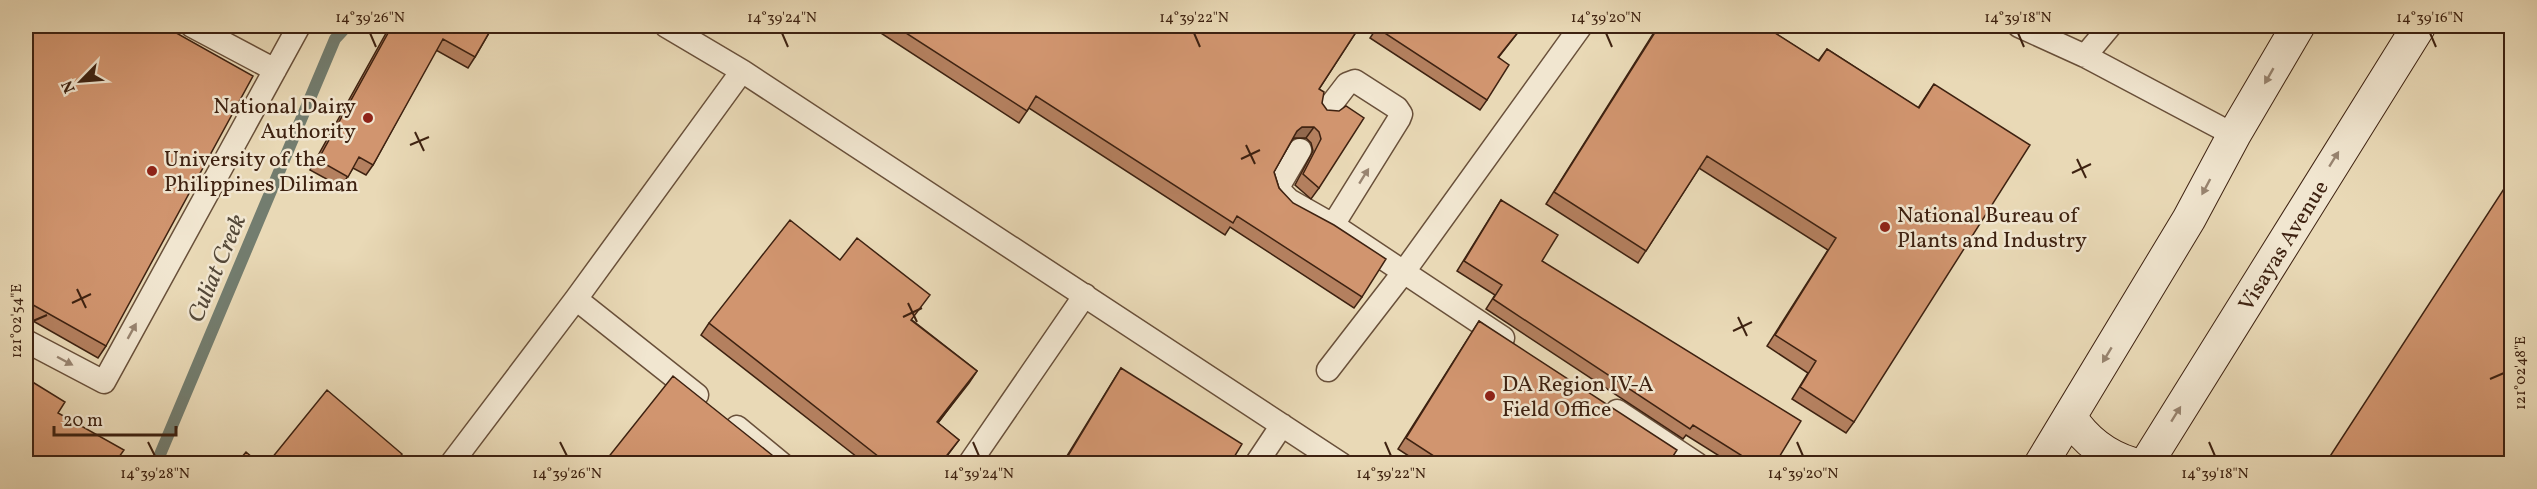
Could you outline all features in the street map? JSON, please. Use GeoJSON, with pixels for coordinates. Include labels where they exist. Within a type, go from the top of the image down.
{"type":"FeatureCollection","features":[{"type":"Feature","properties":{"kind":"main road"},"geometry":{"type":"LineString","coordinates":[[2042,464],[2188,219],[2298,26]]}},
{"type":"Feature","properties":{"kind":"main road","name":"Visayas Avenue"},"geometry":{"type":"LineString","coordinates":[[2146,464],[2278,248],[2419,26]]}},
{"type":"Feature","properties":{"kind":"main road"},"geometry":{"type":"LineString","coordinates":[[2070,417],[2078,429],[2095,445],[2114,458],[2132,464]]}},
{"type":"Feature","properties":{"kind":"lane"},"geometry":{"type":"LineString","coordinates":[[192,26],[275,70]]}},
{"type":"Feature","properties":{"kind":"lane"},"geometry":{"type":"LineString","coordinates":[[26,341],[104,382],[299,26]]}},
{"type":"Feature","properties":{"kind":"lane"},"geometry":{"type":"LineString","coordinates":[[666,26],[742,71],[1341,464]]}},
{"type":"Feature","properties":{"kind":"lane"},"geometry":{"type":"LineString","coordinates":[[1328,370],[1403,273],[1581,26]]}},
{"type":"Feature","properties":{"kind":"lane"},"geometry":{"type":"LineString","coordinates":[[2019,26],[2085,56],[2234,135]]}},
{"type":"Feature","properties":{"kind":"lane"},"geometry":{"type":"LineString","coordinates":[[2085,56],[2110,26]]}},
{"type":"Feature","properties":{"kind":"lane"},"geometry":{"type":"LineString","coordinates":[[451,464],[576,299],[742,71]]}},
{"type":"Feature","properties":{"kind":"lane"},"geometry":{"type":"LineString","coordinates":[[1327,110],[1347,84],[1355,81],[1397,108],[1401,114],[1333,225]]}},
{"type":"Feature","properties":{"kind":"lane"},"geometry":{"type":"LineString","coordinates":[[1300,150],[1280,184],[1281,192],[1289,200],[1333,225],[1521,349]]}},
{"type":"Feature","properties":{"kind":"lane"},"geometry":{"type":"LineString","coordinates":[[969,464],[1085,295]]}},
{"type":"Feature","properties":{"kind":"lane"},"geometry":{"type":"LineString","coordinates":[[576,299],[782,464]]}},
{"type":"Feature","properties":{"kind":"lane"},"geometry":{"type":"LineString","coordinates":[[1599,400],[1697,464]]}},
{"type":"Feature","properties":{"kind":"lane"},"geometry":{"type":"LineString","coordinates":[[1256,464],[1282,425]]}},
{"type":"Feature","properties":{"kind":"building"},"geometry":{"type":"Polygon","coordinates":[[[26,26],[164,26],[253,76],[106,346],[26,301],[26,26]]]}},
{"type":"Feature","properties":{"kind":"building","name":"National Dairy Authority"},"geometry":{"type":"Polygon","coordinates":[[[392,26],[493,26],[475,57],[443,39],[373,165],[359,157],[348,177],[318,160],[392,26]]]}},
{"type":"Feature","properties":{"kind":"building"},"geometry":{"type":"Polygon","coordinates":[[[895,26],[1360,26],[1319,89],[1324,92],[1322,103],[1327,110],[1339,111],[1346,106],[1364,118],[1319,188],[1303,174],[1321,139],[1314,127],[1302,127],[1297,131],[1274,172],[1279,188],[1293,203],[1334,225],[1386,259],[1362,297],[1237,216],[1233,223],[1036,96],[1027,111],[895,26]]]}},
{"type":"Feature","properties":{"kind":"building"},"geometry":{"type":"Polygon","coordinates":[[[1378,26],[1523,26],[1498,57],[1509,65],[1487,100],[1377,28],[1378,26]]]}},
{"type":"Feature","properties":{"kind":"building","name":"National Bureau of Plants and Industry"},"geometry":{"type":"Polygon","coordinates":[[[1659,26],[1764,26],[1819,61],[1827,49],[1919,108],[1934,84],[2030,145],[1854,422],[1800,387],[1816,361],[1775,335],[1836,238],[1707,156],[1646,251],[1554,192],[1659,26]]]}},
{"type":"Feature","properties":{"kind":"building"},"geometry":{"type":"Polygon","coordinates":[[[2511,178],[2511,464],[2325,464],[2511,178]]]}},
{"type":"Feature","properties":{"kind":"building"},"geometry":{"type":"Polygon","coordinates":[[[1501,200],[1558,235],[1542,261],[1801,421],[1775,464],[1755,464],[1693,425],[1690,429],[1493,299],[1502,285],[1464,261],[1501,200]]]}},
{"type":"Feature","properties":{"kind":"building"},"geometry":{"type":"Polygon","coordinates":[[[790,220],[840,260],[857,238],[930,295],[911,320],[977,371],[937,422],[959,440],[940,464],[888,464],[709,323],[790,220]]]}},
{"type":"Feature","properties":{"kind":"building","name":"DA Region IV-A Field Office"},"geometry":{"type":"Polygon","coordinates":[[[1479,321],[1677,450],[1668,464],[1446,464],[1406,438],[1479,321]]]}},
{"type":"Feature","properties":{"kind":"building"},"geometry":{"type":"Polygon","coordinates":[[[1121,368],[1242,444],[1230,464],[1063,464],[1121,368]]]}},
{"type":"Feature","properties":{"kind":"building"},"geometry":{"type":"Polygon","coordinates":[[[673,376],[772,455],[765,464],[603,464],[673,376]]]}},
{"type":"Feature","properties":{"kind":"building"},"geometry":{"type":"Polygon","coordinates":[[[26,378],[65,402],[58,413],[124,450],[114,464],[26,464],[26,378]]]}},
{"type":"Feature","properties":{"kind":"building"},"geometry":{"type":"Polygon","coordinates":[[[327,390],[402,454],[394,464],[267,464],[327,390]]]}},
{"type":"Feature","properties":{"kind":"building"},"geometry":{"type":"Polygon","coordinates":[[[246,452],[260,464],[236,464],[246,452]]]}},
{"type":"Feature","properties":{"kind":"waterway","name":"Culiat Creek"},"geometry":{"type":"LineString","coordinates":[[156,464],[335,39],[347,26]]}},
{"type":"Feature","properties":{"kind":"place","name":"National Dairy Authority"},"geometry":{"type":"Point","coordinates":[368,118]}},
{"type":"Feature","properties":{"kind":"place","name":"University of the Philippines Diliman"},"geometry":{"type":"Point","coordinates":[152,171]}},
{"type":"Feature","properties":{"kind":"place","name":"National Bureau of Plants and Industry"},"geometry":{"type":"Point","coordinates":[1885,227]}},
{"type":"Feature","properties":{"kind":"place","name":"DA Region IV-A Field Office"},"geometry":{"type":"Point","coordinates":[1490,396]}}]}
